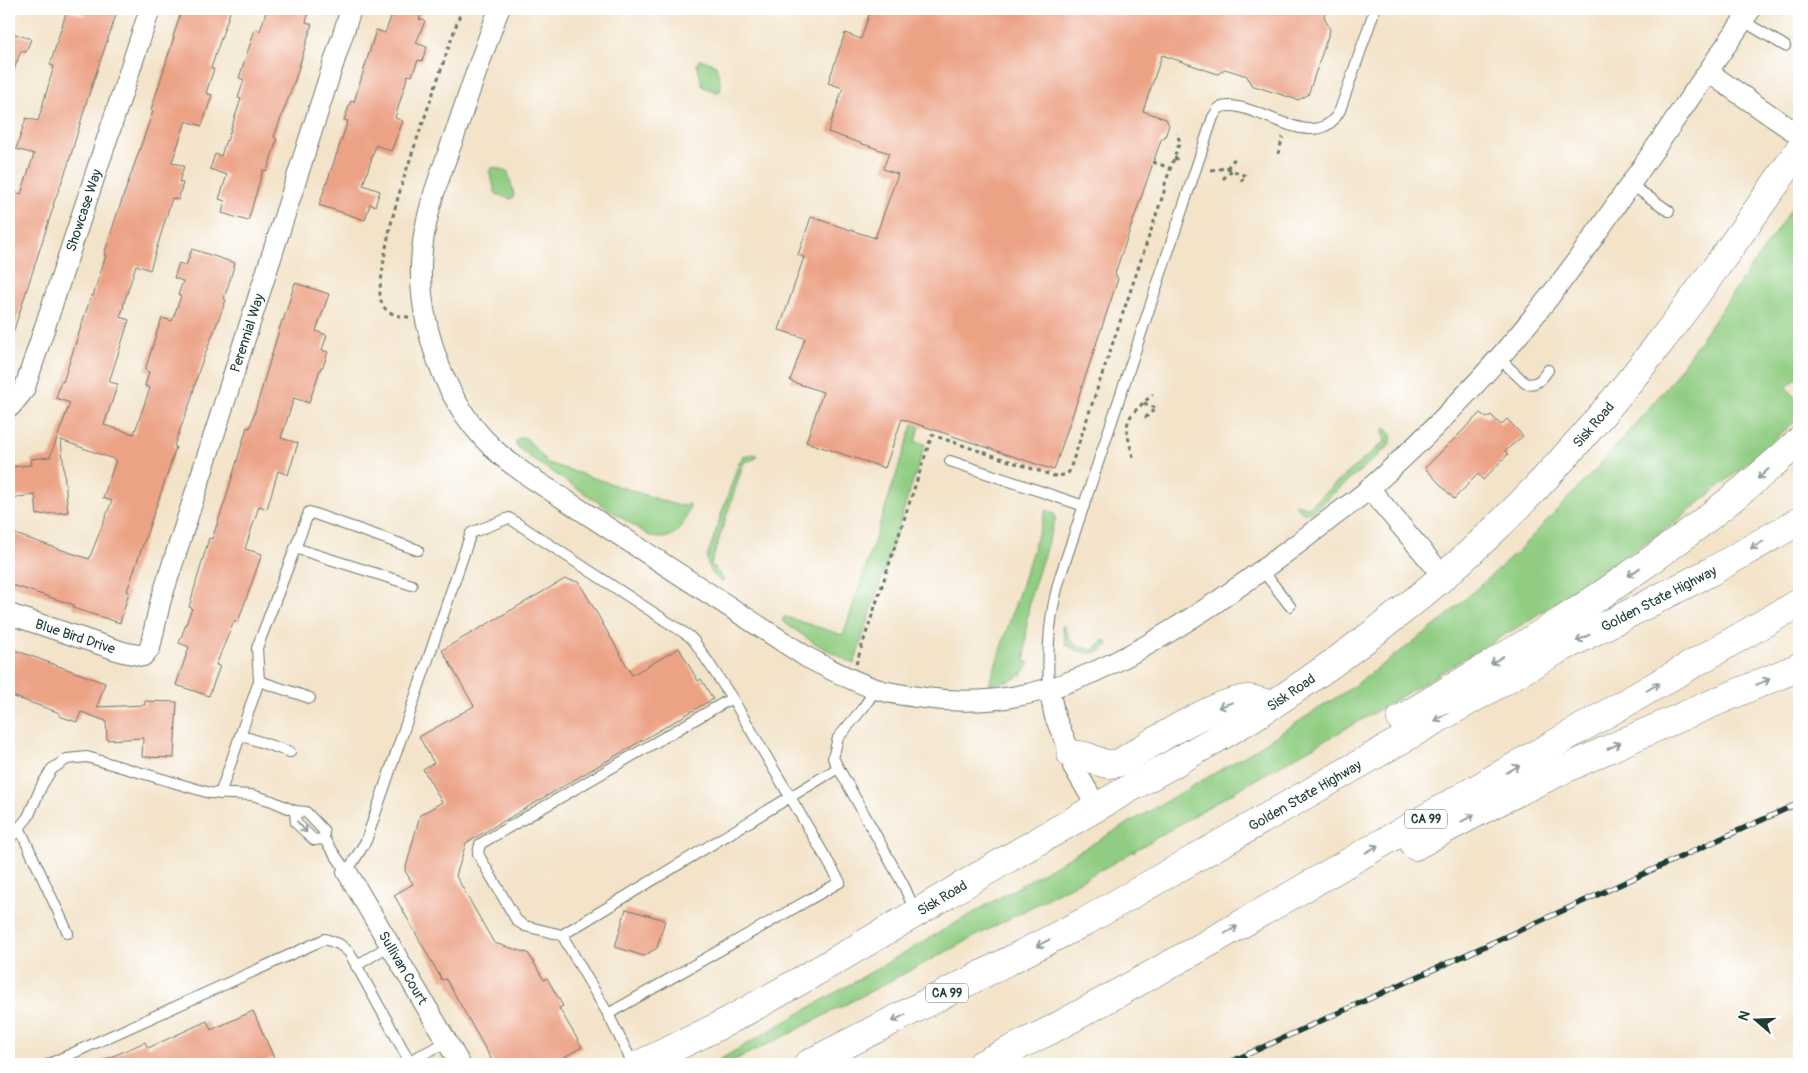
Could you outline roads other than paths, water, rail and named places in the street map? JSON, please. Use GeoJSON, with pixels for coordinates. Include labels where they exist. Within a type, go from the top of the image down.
{"type":"FeatureCollection","features":[{"type":"Feature","properties":{"kind":"main road","name":"Sisk Road"},"geometry":{"type":"LineString","coordinates":[[640,1064],[733,1018],[799,981],[1272,705],[1350,650],[1443,576],[1492,532],[1544,480],[1634,377],[1684,313],[1799,150]]}},
{"type":"Feature","properties":{"kind":"main road"},"geometry":{"type":"LineString","coordinates":[[1086,921],[1228,819],[1382,731],[1619,583],[1689,533],[1742,491],[1799,441]]}},
{"type":"Feature","properties":{"kind":"main road","name":"Golden State Highway"},"geometry":{"type":"LineString","coordinates":[[808,1064],[1086,921],[1556,651],[1712,571],[1799,520]]}},
{"type":"Feature","properties":{"kind":"main road","name":"CA 99"},"geometry":{"type":"LineString","coordinates":[[982,1064],[1051,1030],[1206,944],[1799,603]]}},
{"type":"Feature","properties":{"kind":"main road"},"geometry":{"type":"LineString","coordinates":[[1051,1030],[1208,963],[1435,835],[1563,770],[1632,738],[1799,667]]}},
{"type":"Feature","properties":{"kind":"main road"},"geometry":{"type":"LineString","coordinates":[[1072,754],[1086,756],[1103,764],[1114,764],[1121,762],[1204,714],[1228,704],[1250,700],[1272,705]]}},
{"type":"Feature","properties":{"kind":"street","name":"Showcase Way"},"geometry":{"type":"LineString","coordinates":[[10,406],[24,390],[150,9]]}},
{"type":"Feature","properties":{"kind":"street","name":"Perennial Way"},"geometry":{"type":"LineString","coordinates":[[143,656],[150,648],[160,603],[351,9]]}},
{"type":"Feature","properties":{"kind":"street"},"geometry":{"type":"LineString","coordinates":[[499,9],[436,184],[423,244],[421,266],[424,311],[438,362],[449,386],[476,429],[491,447],[527,475],[808,658],[834,672],[876,689],[909,696],[963,702],[993,701],[1028,695],[1088,676],[1117,661],[1191,618],[1262,570],[1369,488],[1422,438],[1499,358],[1548,298],[1583,253],[1747,15]]}},
{"type":"Feature","properties":{"kind":"street"},"geometry":{"type":"LineString","coordinates":[[1708,72],[1799,135]]}},
{"type":"Feature","properties":{"kind":"street"},"geometry":{"type":"LineString","coordinates":[[1369,488],[1443,576]]}},
{"type":"Feature","properties":{"kind":"street","name":"Blue Bird Drive"},"geometry":{"type":"LineString","coordinates":[[9,614],[123,652],[143,656]]}},
{"type":"Feature","properties":{"kind":"street"},"geometry":{"type":"LineString","coordinates":[[1049,689],[1055,717],[1072,754],[1073,766],[1096,807]]}},
{"type":"Feature","properties":{"kind":"street","name":"Sullivan Court"},"geometry":{"type":"LineString","coordinates":[[347,872],[460,1064]]}},
{"type":"Feature","properties":{"kind":"lane"},"geometry":{"type":"LineString","coordinates":[[1049,689],[1048,642],[1051,614],[1061,574],[1181,210],[1216,111],[1223,106],[1234,106],[1304,130],[1313,129],[1332,120],[1340,110],[1375,9]]}},
{"type":"Feature","properties":{"kind":"lane"},"geometry":{"type":"LineString","coordinates":[[1747,15],[1785,46]]}},
{"type":"Feature","properties":{"kind":"lane"},"geometry":{"type":"LineString","coordinates":[[1630,184],[1669,211]]}},
{"type":"Feature","properties":{"kind":"lane"},"geometry":{"type":"LineString","coordinates":[[1499,358],[1525,383],[1540,382],[1548,370]]}},
{"type":"Feature","properties":{"kind":"lane"},"geometry":{"type":"LineString","coordinates":[[950,461],[1084,506]]}},
{"type":"Feature","properties":{"kind":"lane"},"geometry":{"type":"LineString","coordinates":[[220,794],[259,681],[258,648],[309,512],[418,550]]}},
{"type":"Feature","properties":{"kind":"lane"},"geometry":{"type":"LineString","coordinates":[[9,840],[28,817],[42,785],[52,769],[67,759],[87,757],[210,794],[252,795],[296,811],[306,812],[324,831],[324,840],[347,872],[366,841],[471,533],[510,518],[694,641],[732,698],[840,882],[608,1014]]}},
{"type":"Feature","properties":{"kind":"lane"},"geometry":{"type":"LineString","coordinates":[[295,548],[412,585]]}},
{"type":"Feature","properties":{"kind":"lane"},"geometry":{"type":"LineString","coordinates":[[1262,570],[1290,606]]}},
{"type":"Feature","properties":{"kind":"lane"},"geometry":{"type":"LineString","coordinates":[[259,681],[310,698]]}},
{"type":"Feature","properties":{"kind":"lane"},"geometry":{"type":"LineString","coordinates":[[876,689],[838,738],[833,758],[904,886],[916,912]]}},
{"type":"Feature","properties":{"kind":"lane"},"geometry":{"type":"LineString","coordinates":[[732,698],[480,844],[478,854],[517,921],[525,926],[562,935],[838,768]]}},
{"type":"Feature","properties":{"kind":"lane"},"geometry":{"type":"LineString","coordinates":[[240,735],[290,752]]}},
{"type":"Feature","properties":{"kind":"lane"},"geometry":{"type":"LineString","coordinates":[[19,827],[68,933]]}},
{"type":"Feature","properties":{"kind":"lane"},"geometry":{"type":"LineString","coordinates":[[562,935],[608,1014],[633,1064]]}},
{"type":"Feature","properties":{"kind":"lane"},"geometry":{"type":"LineString","coordinates":[[49,1064],[325,939],[339,944],[349,952],[410,1063],[447,1042]]}},
{"type":"Feature","properties":{"kind":"lane"},"geometry":{"type":"LineString","coordinates":[[356,966],[390,945]]}},
{"type":"Feature","properties":{"kind":"railway"},"geometry":{"type":"LineString","coordinates":[[1226,1064],[1799,803]]}}]}
